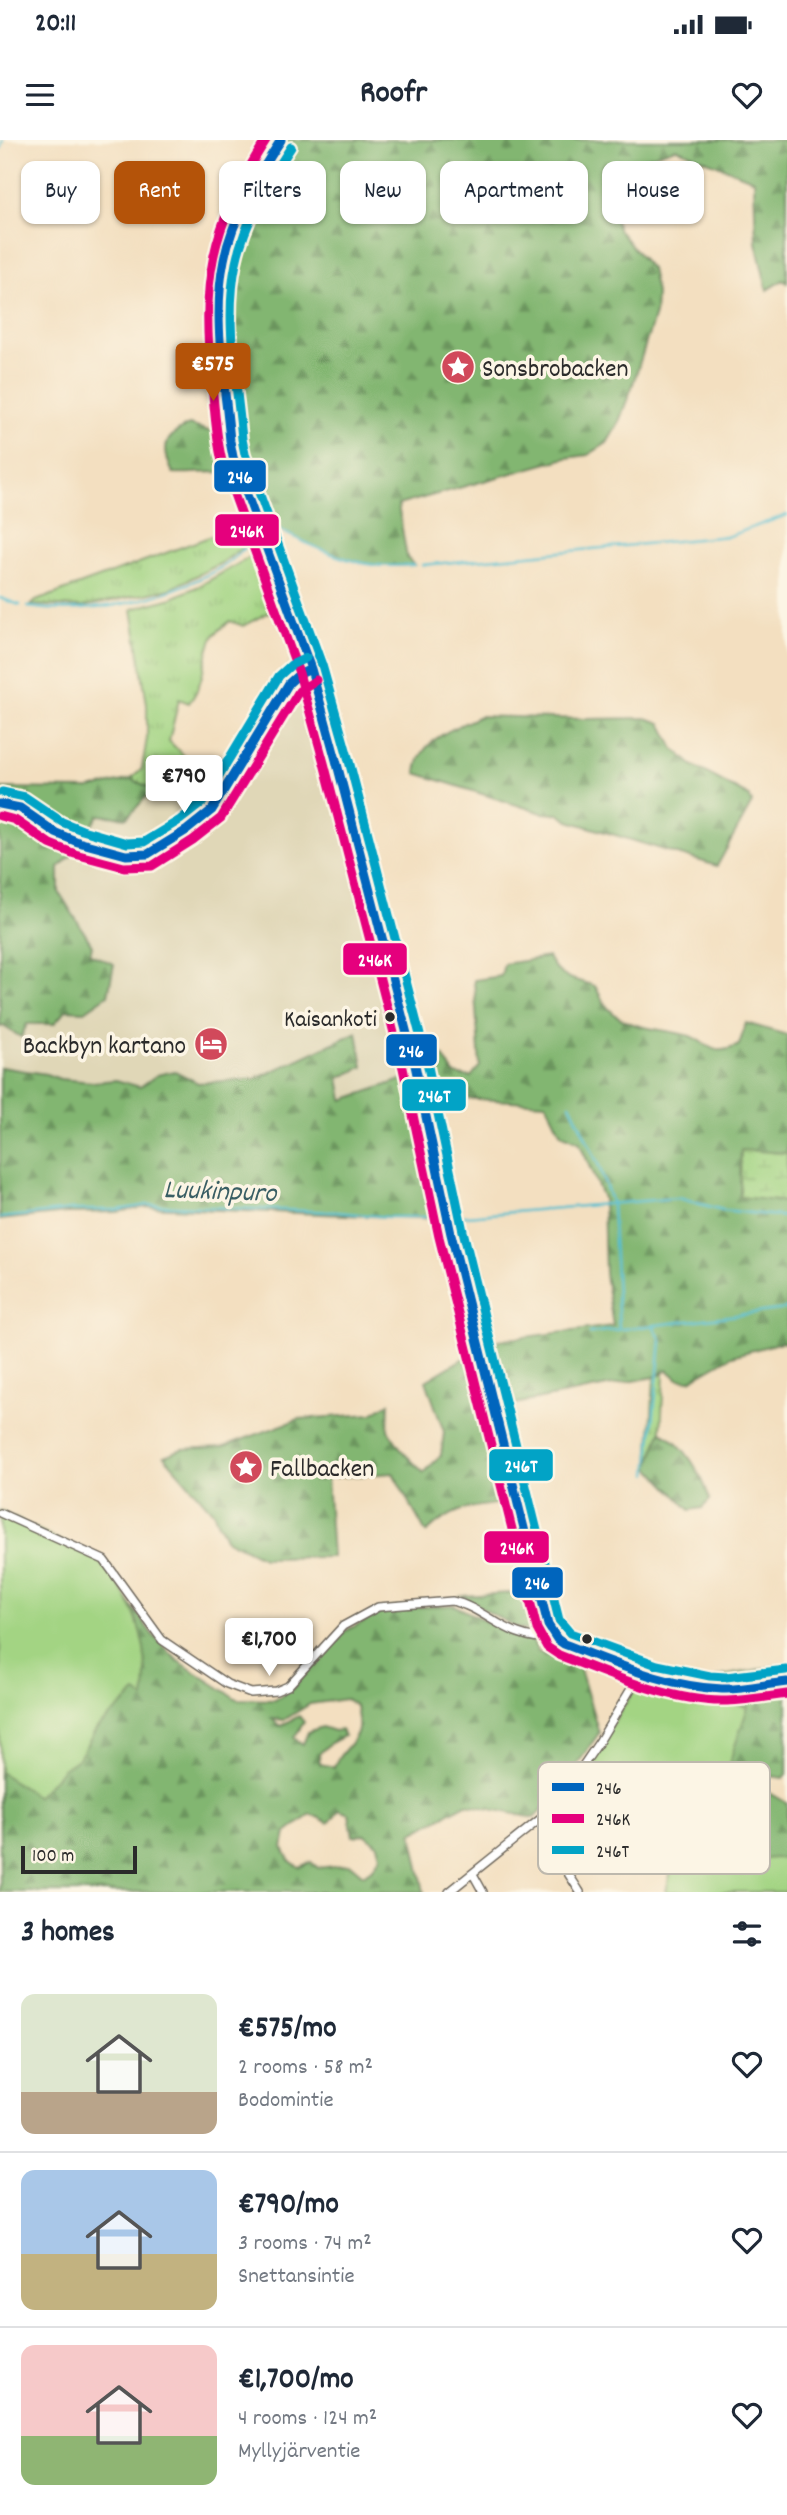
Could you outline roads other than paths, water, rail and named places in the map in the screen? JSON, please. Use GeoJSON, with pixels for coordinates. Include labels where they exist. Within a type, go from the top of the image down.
{"type":"FeatureCollection","features":[{"type":"Feature","properties":{"kind":"main road"},"geometry":{"type":"LineString","coordinates":[[311,670],[415,1065],[451,1234],[545,1616],[558,1639],[573,1648],[601,1656],[638,1672],[708,1688],[726,1689],[787,1682]]}},
{"type":"Feature","properties":{"kind":"street"},"geometry":{"type":"LineString","coordinates":[[0,804],[20,808],[56,833],[78,842],[126,855],[148,854],[194,825],[212,810],[289,683],[298,675],[311,670],[233,457],[221,339],[221,277],[234,226],[247,196],[281,140]]}},
{"type":"Feature","properties":{"kind":"street"},"geometry":{"type":"LineString","coordinates":[[0,1513],[104,1560],[162,1640],[227,1684],[251,1693],[276,1691],[288,1686],[344,1626],[378,1607],[452,1601],[463,1603],[516,1633],[537,1639],[558,1639]]}},
{"type":"Feature","properties":{"kind":"street"},"geometry":{"type":"LineString","coordinates":[[585,1762],[632,1687],[638,1672]]}},
{"type":"Feature","properties":{"kind":"street"},"geometry":{"type":"LineString","coordinates":[[449,1892],[538,1821]]}},
{"type":"Feature","properties":{"kind":"street"},"geometry":{"type":"LineString","coordinates":[[473,1874],[483,1892]]}},
{"type":"Feature","properties":{"kind":"street"},"geometry":{"type":"LineString","coordinates":[[569,1874],[580,1892]]}},
{"type":"Feature","properties":{"kind":"waterway"},"geometry":{"type":"LineString","coordinates":[[0,150],[3,140]]}},
{"type":"Feature","properties":{"kind":"waterway"},"geometry":{"type":"LineString","coordinates":[[422,565],[729,536],[787,515]]}},
{"type":"Feature","properties":{"kind":"waterway"},"geometry":{"type":"LineString","coordinates":[[267,535],[277,529],[327,552],[366,564],[414,565]]}},
{"type":"Feature","properties":{"kind":"waterway"},"geometry":{"type":"LineString","coordinates":[[28,607],[78,609],[153,597],[200,579],[232,560],[247,546]]}},
{"type":"Feature","properties":{"kind":"waterway"},"geometry":{"type":"LineString","coordinates":[[0,598],[20,605]]}},
{"type":"Feature","properties":{"kind":"waterway"},"geometry":{"type":"LineString","coordinates":[[570,1104],[599,1166],[612,1204],[619,1329]]}},
{"type":"Feature","properties":{"kind":"waterway","name":"Luukinpuro"},"geometry":{"type":"LineString","coordinates":[[454,1217],[678,1198],[723,1210],[787,1217]]}},
{"type":"Feature","properties":{"kind":"waterway","name":"Luukinpuro"},"geometry":{"type":"LineString","coordinates":[[0,1218],[71,1210],[118,1210],[148,1205],[337,1212],[388,1217],[440,1217]]}},
{"type":"Feature","properties":{"kind":"waterway"},"geometry":{"type":"LineString","coordinates":[[590,1333],[787,1309]]}},
{"type":"Feature","properties":{"kind":"waterway"},"geometry":{"type":"LineString","coordinates":[[648,1474],[661,1340],[654,1327]]}},
{"type":"Feature","properties":{"kind":"place","name":"Sonsbrobacken"},"geometry":{"type":"Point","coordinates":[458,367]}},
{"type":"Feature","properties":{"kind":"place","name":"Kaisankoti"},"geometry":{"type":"Point","coordinates":[390,1017]}},
{"type":"Feature","properties":{"kind":"place","name":"Backbyn kartano"},"geometry":{"type":"Point","coordinates":[211,1044]}},
{"type":"Feature","properties":{"kind":"place","name":"Fallbacken"},"geometry":{"type":"Point","coordinates":[246,1467]}}]}
